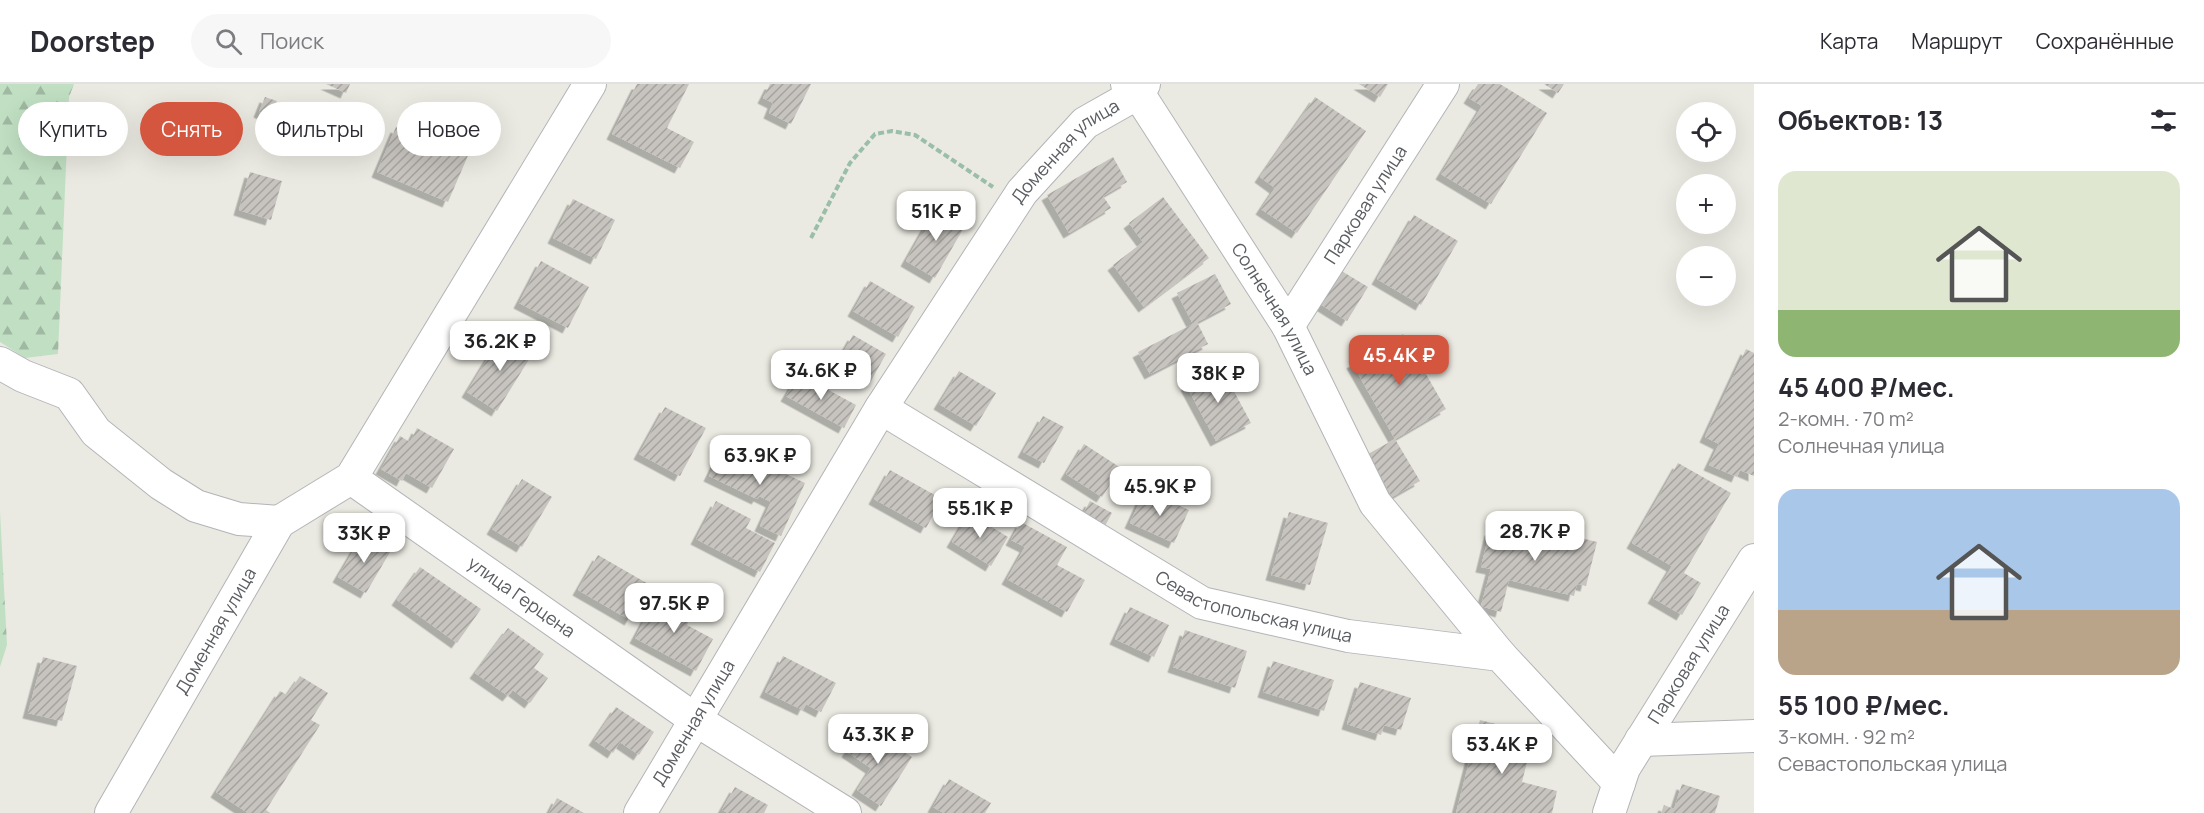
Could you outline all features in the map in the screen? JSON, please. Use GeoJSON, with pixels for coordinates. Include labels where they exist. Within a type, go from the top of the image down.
{"type":"FeatureCollection","features":[{"type":"Feature","properties":{"kind":"street"},"geometry":{"type":"LineString","coordinates":[[351,478],[590,84]]}},
{"type":"Feature","properties":{"kind":"street","name":"Парковая улица"},"geometry":{"type":"LineString","coordinates":[[1288,326],[1443,84]]}},
{"type":"Feature","properties":{"kind":"street","name":"Доменная улица"},"geometry":{"type":"LineString","coordinates":[[640,813],[881,408],[1015,202],[1084,123],[1136,87]]}},
{"type":"Feature","properties":{"kind":"street","name":"Солнечная улица"},"geometry":{"type":"LineString","coordinates":[[1136,87],[1288,326],[1375,503],[1500,655]]}},
{"type":"Feature","properties":{"kind":"street"},"geometry":{"type":"LineString","coordinates":[[0,363],[23,376],[69,394],[96,432],[161,484],[196,506],[239,519],[279,522]]}},
{"type":"Feature","properties":{"kind":"street","name":"Севастопольская улица"},"geometry":{"type":"LineString","coordinates":[[881,408],[1202,603],[1348,636],[1500,655]]}},
{"type":"Feature","properties":{"kind":"street","name":"Доменная улица"},"geometry":{"type":"LineString","coordinates":[[111,813],[279,522],[351,478]]}},
{"type":"Feature","properties":{"kind":"street","name":"улица Герцена"},"geometry":{"type":"LineString","coordinates":[[351,478],[696,720],[845,813]]}},
{"type":"Feature","properties":{"kind":"street","name":"Парковая улица"},"geometry":{"type":"LineString","coordinates":[[1609,813],[1621,775],[1641,740],[1754,560]]}},
{"type":"Feature","properties":{"kind":"street"},"geometry":{"type":"LineString","coordinates":[[1500,655],[1621,775]]}},
{"type":"Feature","properties":{"kind":"street"},"geometry":{"type":"LineString","coordinates":[[1641,740],[1754,736]]}},
{"type":"Feature","properties":{"kind":"path"},"geometry":{"type":"LineString","coordinates":[[811,238],[850,164],[875,134],[892,131],[915,135],[1015,202]]}},
{"type":"Feature","properties":{"kind":"green space"},"geometry":{"type":"Polygon","coordinates":[[[0,84],[74,84],[69,102],[18,102],[18,156],[66,156],[58,354],[25,358],[0,342],[0,84]]]}},
{"type":"Feature","properties":{"kind":"green space"},"geometry":{"type":"Polygon","coordinates":[[[0,511],[7,645],[0,667],[0,511]]]}},
{"type":"Feature","properties":{"kind":"building"},"geometry":{"type":"Polygon","coordinates":[[[326,84],[350,84],[346,93],[326,84]]]}},
{"type":"Feature","properties":{"kind":"building"},"geometry":{"type":"Polygon","coordinates":[[[637,84],[689,84],[667,128],[694,142],[680,168],[612,134],[637,84]]]}},
{"type":"Feature","properties":{"kind":"building"},"geometry":{"type":"Polygon","coordinates":[[[770,84],[811,84],[791,124],[769,113],[773,103],[763,98],[770,84]]]}},
{"type":"Feature","properties":{"kind":"building"},"geometry":{"type":"Polygon","coordinates":[[[1359,84],[1388,84],[1380,97],[1359,84]]]}},
{"type":"Feature","properties":{"kind":"building"},"geometry":{"type":"Polygon","coordinates":[[[1478,84],[1500,84],[1547,113],[1491,204],[1441,174],[1482,106],[1469,98],[1478,84]]]}},
{"type":"Feature","properties":{"kind":"building"},"geometry":{"type":"Polygon","coordinates":[[[1544,84],[1564,84],[1558,93],[1544,84]]]}},
{"type":"Feature","properties":{"kind":"building"},"geometry":{"type":"Polygon","coordinates":[[[265,97],[277,101],[277,102],[263,102],[265,97]]]}},
{"type":"Feature","properties":{"kind":"building"},"geometry":{"type":"Polygon","coordinates":[[[1315,97],[1366,131],[1297,233],[1261,209],[1275,188],[1260,177],[1315,97]]]}},
{"type":"Feature","properties":{"kind":"building"},"geometry":{"type":"Polygon","coordinates":[[[396,127],[397,156],[468,156],[448,202],[377,172],[396,127]]]}},
{"type":"Feature","properties":{"kind":"building"},"geometry":{"type":"Polygon","coordinates":[[[1113,157],[1127,182],[1103,196],[1111,208],[1069,233],[1047,195],[1113,157]]]}},
{"type":"Feature","properties":{"kind":"building"},"geometry":{"type":"Polygon","coordinates":[[[250,172],[282,181],[271,220],[239,210],[250,172]]]}},
{"type":"Feature","properties":{"kind":"building"},"geometry":{"type":"Polygon","coordinates":[[[1163,197],[1209,258],[1144,307],[1113,265],[1143,242],[1129,223],[1163,197]]]}},
{"type":"Feature","properties":{"kind":"building"},"geometry":{"type":"Polygon","coordinates":[[[573,199],[615,220],[596,259],[553,238],[573,199]]]}},
{"type":"Feature","properties":{"kind":"building"},"geometry":{"type":"Polygon","coordinates":[[[937,206],[967,222],[935,278],[906,261],[937,206]]]}},
{"type":"Feature","properties":{"kind":"building"},"geometry":{"type":"Polygon","coordinates":[[[1414,215],[1458,241],[1421,305],[1377,279],[1414,215]]]}},
{"type":"Feature","properties":{"kind":"building"},"geometry":{"type":"Polygon","coordinates":[[[541,261],[589,287],[568,328],[519,303],[541,261]]]}},
{"type":"Feature","properties":{"kind":"building"},"geometry":{"type":"Polygon","coordinates":[[[1340,270],[1368,287],[1347,321],[1320,304],[1340,270]]]}},
{"type":"Feature","properties":{"kind":"building"},"geometry":{"type":"Polygon","coordinates":[[[1215,274],[1231,304],[1197,322],[1208,344],[1150,374],[1138,352],[1193,324],[1177,293],[1215,274]]]}},
{"type":"Feature","properties":{"kind":"building"},"geometry":{"type":"Polygon","coordinates":[[[870,281],[915,307],[898,337],[853,311],[870,281]]]}},
{"type":"Feature","properties":{"kind":"building"},"geometry":{"type":"Polygon","coordinates":[[[503,333],[533,353],[497,411],[467,392],[503,333]]]}},
{"type":"Feature","properties":{"kind":"building"},"geometry":{"type":"Polygon","coordinates":[[[1403,334],[1446,409],[1395,439],[1352,363],[1403,334]]]}},
{"type":"Feature","properties":{"kind":"building"},"geometry":{"type":"Polygon","coordinates":[[[853,335],[886,354],[871,381],[838,362],[853,335]]]}},
{"type":"Feature","properties":{"kind":"building"},"geometry":{"type":"Polygon","coordinates":[[[1746,349],[1754,353],[1754,476],[1740,470],[1737,477],[1709,465],[1719,444],[1705,437],[1746,349]]]}},
{"type":"Feature","properties":{"kind":"building"},"geometry":{"type":"Polygon","coordinates":[[[1221,367],[1251,423],[1216,441],[1186,385],[1221,367]]]}},
{"type":"Feature","properties":{"kind":"building"},"geometry":{"type":"Polygon","coordinates":[[[959,371],[996,393],[976,426],[939,404],[959,371]]]}},
{"type":"Feature","properties":{"kind":"building"},"geometry":{"type":"Polygon","coordinates":[[[799,374],[856,405],[844,428],[786,396],[799,374]]]}},
{"type":"Feature","properties":{"kind":"building"},"geometry":{"type":"Polygon","coordinates":[[[665,407],[706,428],[680,476],[639,454],[665,407]]]}},
{"type":"Feature","properties":{"kind":"building"},"geometry":{"type":"Polygon","coordinates":[[[1043,416],[1064,427],[1044,463],[1023,452],[1043,416]]]}},
{"type":"Feature","properties":{"kind":"building"},"geometry":{"type":"Polygon","coordinates":[[[417,428],[454,449],[432,488],[406,473],[402,481],[381,469],[400,436],[410,442],[417,428]]]}},
{"type":"Feature","properties":{"kind":"building"},"geometry":{"type":"Polygon","coordinates":[[[1395,439],[1420,481],[1392,497],[1368,454],[1395,439]]]}},
{"type":"Feature","properties":{"kind":"building"},"geometry":{"type":"Polygon","coordinates":[[[1084,444],[1121,468],[1102,497],[1066,474],[1084,444]]]}},
{"type":"Feature","properties":{"kind":"building"},"geometry":{"type":"Polygon","coordinates":[[[724,445],[805,483],[781,536],[760,526],[771,502],[759,496],[757,499],[709,476],[724,445]]]}},
{"type":"Feature","properties":{"kind":"building"},"geometry":{"type":"Polygon","coordinates":[[[1678,463],[1731,493],[1684,573],[1701,583],[1682,615],[1653,598],[1672,566],[1632,543],[1678,463]]]}},
{"type":"Feature","properties":{"kind":"building"},"geometry":{"type":"Polygon","coordinates":[[[890,470],[942,499],[926,528],[874,499],[890,470]]]}},
{"type":"Feature","properties":{"kind":"building"},"geometry":{"type":"Polygon","coordinates":[[[522,479],[552,497],[522,547],[492,529],[522,479]]]}},
{"type":"Feature","properties":{"kind":"building"},"geometry":{"type":"Polygon","coordinates":[[[1145,490],[1189,510],[1174,543],[1130,523],[1145,490]]]}},
{"type":"Feature","properties":{"kind":"building"},"geometry":{"type":"Polygon","coordinates":[[[716,501],[751,519],[746,528],[775,543],[760,572],[696,539],[716,501]]]}},
{"type":"Feature","properties":{"kind":"building"},"geometry":{"type":"Polygon","coordinates":[[[1090,501],[1112,513],[1105,526],[1083,514],[1090,501]]]}},
{"type":"Feature","properties":{"kind":"building"},"geometry":{"type":"Polygon","coordinates":[[[1289,512],[1328,523],[1310,585],[1271,575],[1289,512]]]}},
{"type":"Feature","properties":{"kind":"building"},"geometry":{"type":"Polygon","coordinates":[[[969,513],[1008,537],[991,566],[952,542],[969,513]]]}},
{"type":"Feature","properties":{"kind":"building"},"geometry":{"type":"Polygon","coordinates":[[[1514,521],[1597,542],[1586,586],[1577,584],[1574,596],[1509,580],[1501,612],[1481,606],[1491,569],[1481,567],[1490,530],[1510,535],[1514,521]]]}},
{"type":"Feature","properties":{"kind":"building"},"geometry":{"type":"Polygon","coordinates":[[[1021,522],[1067,547],[1057,565],[1085,580],[1067,612],[1007,579],[1025,547],[1011,540],[1021,522]]]}},
{"type":"Feature","properties":{"kind":"building"},"geometry":{"type":"Polygon","coordinates":[[[362,536],[390,552],[366,593],[338,577],[362,536]]]}},
{"type":"Feature","properties":{"kind":"building"},"geometry":{"type":"Polygon","coordinates":[[[598,555],[650,585],[630,620],[578,590],[598,555]]]}},
{"type":"Feature","properties":{"kind":"building"},"geometry":{"type":"Polygon","coordinates":[[[420,567],[481,609],[457,643],[397,600],[420,567]]]}},
{"type":"Feature","properties":{"kind":"building"},"geometry":{"type":"Polygon","coordinates":[[[669,596],[694,610],[687,625],[713,639],[696,671],[635,638],[653,604],[662,609],[669,596]]]}},
{"type":"Feature","properties":{"kind":"building"},"geometry":{"type":"Polygon","coordinates":[[[1130,607],[1169,625],[1154,657],[1115,639],[1130,607]]]}},
{"type":"Feature","properties":{"kind":"building"},"geometry":{"type":"Polygon","coordinates":[[[508,628],[544,654],[534,668],[548,678],[530,703],[513,690],[508,696],[475,673],[508,628]]]}},
{"type":"Feature","properties":{"kind":"building"},"geometry":{"type":"Polygon","coordinates":[[[1185,630],[1247,651],[1235,688],[1173,667],[1185,630]]]}},
{"type":"Feature","properties":{"kind":"building"},"geometry":{"type":"Polygon","coordinates":[[[783,656],[836,683],[821,712],[806,704],[803,710],[765,692],[783,656]]]}},
{"type":"Feature","properties":{"kind":"building"},"geometry":{"type":"Polygon","coordinates":[[[43,657],[77,666],[62,721],[28,713],[43,657]]]}},
{"type":"Feature","properties":{"kind":"building"},"geometry":{"type":"Polygon","coordinates":[[[1273,661],[1334,680],[1324,711],[1263,692],[1273,661]]]}},
{"type":"Feature","properties":{"kind":"building"},"geometry":{"type":"Polygon","coordinates":[[[300,676],[328,693],[311,720],[320,725],[266,810],[270,813],[248,813],[216,792],[280,691],[287,695],[300,676]]]}},
{"type":"Feature","properties":{"kind":"building"},"geometry":{"type":"Polygon","coordinates":[[[1360,682],[1411,698],[1401,730],[1384,725],[1381,735],[1347,724],[1360,682]]]}},
{"type":"Feature","properties":{"kind":"building"},"geometry":{"type":"Polygon","coordinates":[[[616,707],[654,732],[639,755],[620,742],[613,753],[594,740],[616,707]]]}},
{"type":"Feature","properties":{"kind":"building"},"geometry":{"type":"Polygon","coordinates":[[[1480,720],[1534,734],[1522,782],[1557,791],[1552,813],[1456,813],[1480,720]]]}},
{"type":"Feature","properties":{"kind":"building"},"geometry":{"type":"Polygon","coordinates":[[[863,727],[912,757],[881,806],[857,790],[871,768],[847,752],[863,727]]]}},
{"type":"Feature","properties":{"kind":"building"},"geometry":{"type":"Polygon","coordinates":[[[949,779],[991,803],[985,813],[944,813],[933,807],[949,779]]]}},
{"type":"Feature","properties":{"kind":"building"},"geometry":{"type":"Polygon","coordinates":[[[1682,784],[1720,796],[1715,813],[1661,813],[1664,805],[1674,809],[1682,784]]]}},
{"type":"Feature","properties":{"kind":"building"},"geometry":{"type":"Polygon","coordinates":[[[735,787],[768,805],[764,813],[728,813],[722,810],[735,787]]]}},
{"type":"Feature","properties":{"kind":"building"},"geometry":{"type":"Polygon","coordinates":[[[557,798],[584,813],[549,813],[557,798]]]}}]}
